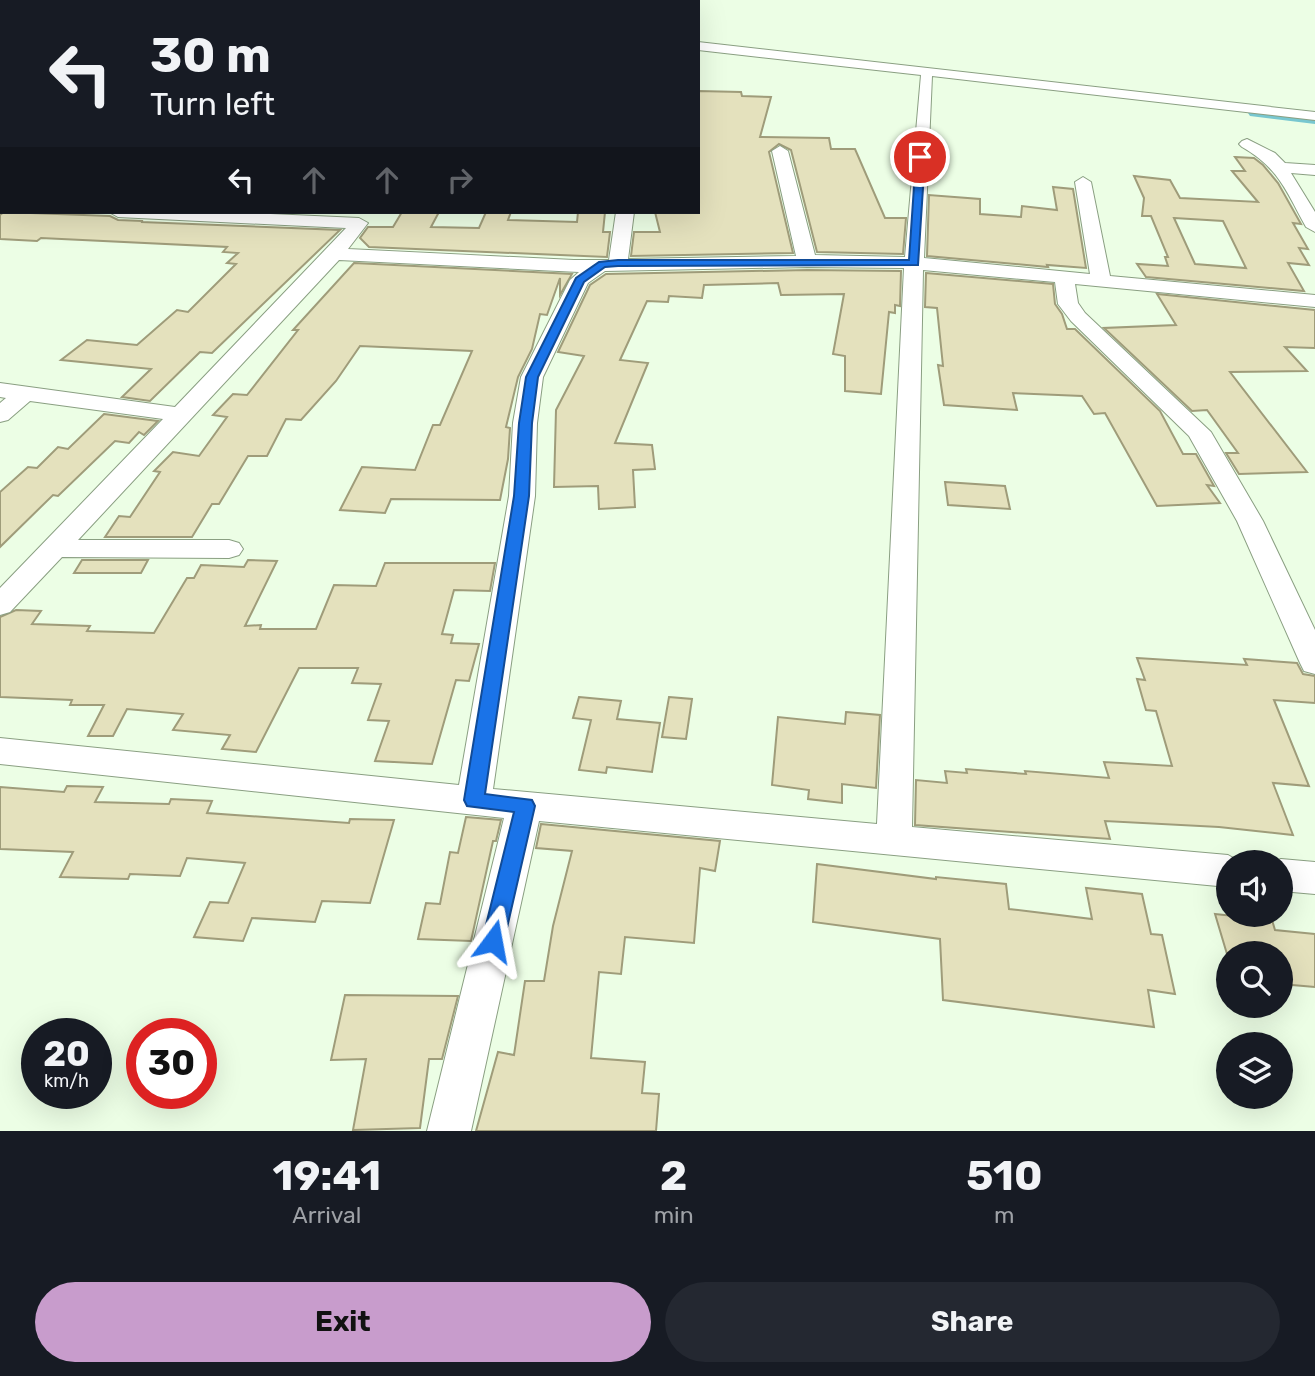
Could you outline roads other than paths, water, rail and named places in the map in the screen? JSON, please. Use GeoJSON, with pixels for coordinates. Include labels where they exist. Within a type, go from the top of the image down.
{"type":"FeatureCollection","features":[{"type":"Feature","properties":{"kind":"street"},"geometry":{"type":"LineString","coordinates":[[700,46],[1315,116]]}},
{"type":"Feature","properties":{"kind":"street"},"geometry":{"type":"LineString","coordinates":[[894,841],[914,263],[926,78]]}},
{"type":"Feature","properties":{"kind":"street"},"geometry":{"type":"LineString","coordinates":[[1247,144],[1269,156],[1280,169],[1315,227]]}},
{"type":"Feature","properties":{"kind":"street"},"geometry":{"type":"LineString","coordinates":[[780,150],[807,261]]}},
{"type":"Feature","properties":{"kind":"street"},"geometry":{"type":"LineString","coordinates":[[1280,169],[1315,170]]}},
{"type":"Feature","properties":{"kind":"street"},"geometry":{"type":"LineString","coordinates":[[1083,182],[1101,280]]}},
{"type":"Feature","properties":{"kind":"street"},"geometry":{"type":"LineString","coordinates":[[200,214],[363,218]]}},
{"type":"Feature","properties":{"kind":"street"},"geometry":{"type":"LineString","coordinates":[[610,264],[624,214]]}},
{"type":"Feature","properties":{"kind":"street"},"geometry":{"type":"LineString","coordinates":[[0,605],[183,415],[334,254],[363,218]]}},
{"type":"Feature","properties":{"kind":"street"},"geometry":{"type":"LineString","coordinates":[[334,254],[577,273],[610,264],[807,261],[914,263],[1310,301],[1315,324]]}},
{"type":"Feature","properties":{"kind":"street"},"geometry":{"type":"LineString","coordinates":[[474,800],[522,496],[525,423],[532,377],[577,273]]}},
{"type":"Feature","properties":{"kind":"street"},"geometry":{"type":"LineString","coordinates":[[1064,276],[1068,304],[1078,317],[1199,432],[1250,521],[1315,663]]}},
{"type":"Feature","properties":{"kind":"street"},"geometry":{"type":"LineString","coordinates":[[0,390],[183,415]]}},
{"type":"Feature","properties":{"kind":"street"},"geometry":{"type":"LineString","coordinates":[[0,415],[25,393]]}},
{"type":"Feature","properties":{"kind":"street"},"geometry":{"type":"LineString","coordinates":[[54,548],[229,549]]}},
{"type":"Feature","properties":{"kind":"street"},"geometry":{"type":"LineString","coordinates":[[0,751],[525,806],[1216,869]]}},
{"type":"Feature","properties":{"kind":"street"},"geometry":{"type":"LineString","coordinates":[[449,1131],[525,806]]}},
{"type":"Feature","properties":{"kind":"street"},"geometry":{"type":"LineString","coordinates":[[1293,876],[1315,878]]}},
{"type":"Feature","properties":{"kind":"waterway"},"geometry":{"type":"LineString","coordinates":[[1255,113],[1315,120]]}}]}
